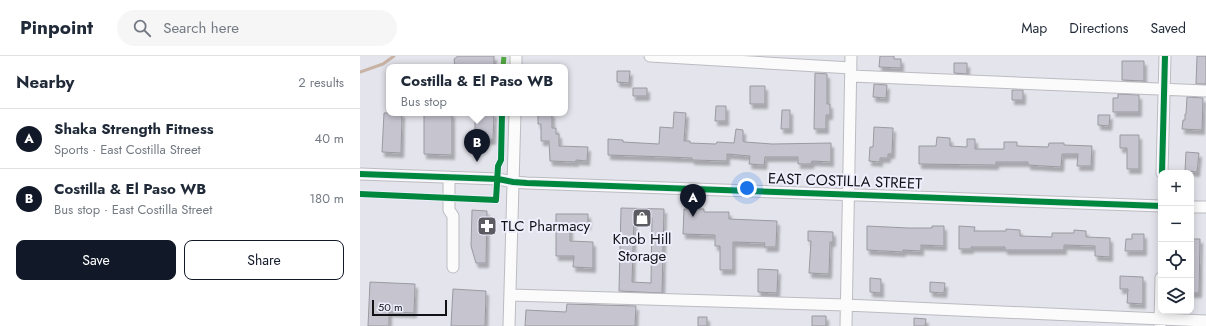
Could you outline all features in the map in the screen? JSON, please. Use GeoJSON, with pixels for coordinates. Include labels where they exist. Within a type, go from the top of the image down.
{"type":"FeatureCollection","features":[{"type":"Feature","properties":{"kind":"street"},"geometry":{"type":"LineString","coordinates":[[650,56],[851,72],[1163,90],[1206,91]]}},
{"type":"Feature","properties":{"kind":"street"},"geometry":{"type":"LineString","coordinates":[[846,326],[851,56]]}},
{"type":"Feature","properties":{"kind":"street"},"geometry":{"type":"LineString","coordinates":[[1162,170],[1164,56]]}},
{"type":"Feature","properties":{"kind":"street"},"geometry":{"type":"LineString","coordinates":[[509,326],[515,116]]}},
{"type":"Feature","properties":{"kind":"street","name":"EAST COSTILLA STREET"},"geometry":{"type":"LineString","coordinates":[[360,174],[498,179],[513,182],[1158,206]]}},
{"type":"Feature","properties":{"kind":"street"},"geometry":{"type":"LineString","coordinates":[[449,177],[448,210],[453,216],[453,267]]}},
{"type":"Feature","properties":{"kind":"street"},"geometry":{"type":"LineString","coordinates":[[1194,207],[1206,207]]}},
{"type":"Feature","properties":{"kind":"street"},"geometry":{"type":"LineString","coordinates":[[510,295],[846,305],[1160,323],[1206,321]]}},
{"type":"Feature","properties":{"kind":"building"},"geometry":{"type":"Polygon","coordinates":[[[458,56],[494,56],[494,64],[455,64],[454,59],[458,56]]]}},
{"type":"Feature","properties":{"kind":"building"},"geometry":{"type":"Polygon","coordinates":[[[880,56],[894,56],[894,59],[901,59],[901,68],[879,67],[880,56]]]}},
{"type":"Feature","properties":{"kind":"building"},"geometry":{"type":"Polygon","coordinates":[[[1197,56],[1206,56],[1206,84],[1196,84],[1197,56]]]}},
{"type":"Feature","properties":{"kind":"building"},"geometry":{"type":"Polygon","coordinates":[[[1122,61],[1144,61],[1144,81],[1122,80],[1122,61]]]}},
{"type":"Feature","properties":{"kind":"building"},"geometry":{"type":"Polygon","coordinates":[[[954,63],[967,63],[967,74],[954,73],[954,63]]]}},
{"type":"Feature","properties":{"kind":"building"},"geometry":{"type":"Polygon","coordinates":[[[617,71],[630,71],[629,83],[617,82],[617,71]]]}},
{"type":"Feature","properties":{"kind":"building"},"geometry":{"type":"Polygon","coordinates":[[[815,73],[827,74],[827,104],[830,104],[830,115],[826,115],[826,129],[814,129],[815,73]]]}},
{"type":"Feature","properties":{"kind":"building"},"geometry":{"type":"Polygon","coordinates":[[[874,84],[887,85],[886,98],[873,97],[874,84]]]}},
{"type":"Feature","properties":{"kind":"building"},"geometry":{"type":"Polygon","coordinates":[[[750,86],[765,86],[765,104],[750,104],[750,86]]]}},
{"type":"Feature","properties":{"kind":"building"},"geometry":{"type":"Polygon","coordinates":[[[633,88],[647,88],[647,96],[633,96],[633,88]]]}},
{"type":"Feature","properties":{"kind":"building"},"geometry":{"type":"Polygon","coordinates":[[[1012,90],[1023,90],[1023,100],[1012,100],[1012,90]]]}},
{"type":"Feature","properties":{"kind":"building"},"geometry":{"type":"Polygon","coordinates":[[[1118,94],[1139,95],[1139,112],[1113,112],[1113,98],[1118,98],[1118,94]]]}},
{"type":"Feature","properties":{"kind":"building"},"geometry":{"type":"Polygon","coordinates":[[[1187,97],[1203,98],[1202,130],[1182,129],[1183,120],[1185,120],[1186,114],[1187,97]]]}},
{"type":"Feature","properties":{"kind":"building"},"geometry":{"type":"Polygon","coordinates":[[[716,106],[726,106],[726,121],[715,121],[716,106]]]}},
{"type":"Feature","properties":{"kind":"building"},"geometry":{"type":"Polygon","coordinates":[[[782,110],[790,110],[790,129],[781,129],[782,110]]]}},
{"type":"Feature","properties":{"kind":"building"},"geometry":{"type":"Polygon","coordinates":[[[674,112],[686,113],[684,141],[690,141],[690,143],[734,143],[736,129],[743,130],[743,141],[745,142],[772,144],[831,143],[831,162],[812,161],[811,164],[798,164],[798,157],[765,157],[764,165],[749,164],[750,156],[727,154],[727,161],[692,160],[692,158],[608,155],[608,139],[623,140],[623,142],[659,144],[660,127],[673,128],[674,112]]]}},
{"type":"Feature","properties":{"kind":"building"},"geometry":{"type":"Polygon","coordinates":[[[384,113],[386,113],[386,116],[402,116],[401,153],[382,152],[384,113]]]}},
{"type":"Feature","properties":{"kind":"building"},"geometry":{"type":"Polygon","coordinates":[[[1098,115],[1110,115],[1109,126],[1098,125],[1098,115]]]}},
{"type":"Feature","properties":{"kind":"building"},"geometry":{"type":"Polygon","coordinates":[[[424,116],[452,116],[452,155],[424,154],[424,116]]]}},
{"type":"Feature","properties":{"kind":"building"},"geometry":{"type":"Polygon","coordinates":[[[475,116],[494,116],[493,140],[475,139],[475,116]]]}},
{"type":"Feature","properties":{"kind":"building"},"geometry":{"type":"Polygon","coordinates":[[[538,116],[552,116],[552,128],[556,128],[556,134],[559,134],[559,146],[588,147],[587,161],[550,161],[549,141],[541,141],[541,124],[538,124],[538,116]]]}},
{"type":"Feature","properties":{"kind":"building"},"geometry":{"type":"Polygon","coordinates":[[[874,127],[893,128],[892,154],[888,154],[888,158],[880,158],[880,162],[869,161],[870,147],[873,147],[874,127]]]}},
{"type":"Feature","properties":{"kind":"building"},"geometry":{"type":"Polygon","coordinates":[[[1120,135],[1139,135],[1139,169],[1127,169],[1127,148],[1120,148],[1120,135]]]}},
{"type":"Feature","properties":{"kind":"building"},"geometry":{"type":"Polygon","coordinates":[[[937,137],[950,138],[950,146],[967,147],[967,139],[975,139],[975,149],[1004,149],[1004,142],[1017,142],[1017,146],[1048,147],[1049,143],[1064,143],[1064,145],[1092,146],[1091,166],[1077,166],[1078,154],[1062,154],[1061,167],[1028,165],[1028,162],[996,162],[996,165],[919,164],[919,146],[936,146],[937,137]]]}},
{"type":"Feature","properties":{"kind":"building"},"geometry":{"type":"Polygon","coordinates":[[[1186,152],[1199,153],[1197,172],[1194,172],[1194,170],[1185,170],[1186,152]]]}},
{"type":"Feature","properties":{"kind":"building"},"geometry":{"type":"Polygon","coordinates":[[[621,208],[664,209],[662,293],[619,291],[621,208]],[[637,217],[637,219],[634,219],[632,282],[651,283],[652,218],[637,217]]]}},
{"type":"Feature","properties":{"kind":"building"},"geometry":{"type":"Polygon","coordinates":[[[684,209],[704,209],[704,212],[729,212],[729,219],[777,221],[776,247],[764,247],[765,243],[733,242],[733,270],[720,270],[720,246],[715,246],[715,235],[683,234],[684,209]]]}},
{"type":"Feature","properties":{"kind":"building"},"geometry":{"type":"Polygon","coordinates":[[[472,210],[487,211],[486,263],[476,263],[471,246],[472,210]]]}},
{"type":"Feature","properties":{"kind":"building"},"geometry":{"type":"Polygon","coordinates":[[[556,214],[588,214],[588,225],[570,225],[570,241],[593,242],[593,268],[573,267],[574,256],[556,256],[556,214]]]}},
{"type":"Feature","properties":{"kind":"building"},"geometry":{"type":"Polygon","coordinates":[[[867,226],[932,228],[932,226],[944,226],[944,246],[921,245],[921,251],[903,250],[903,252],[867,250],[867,226]]]}},
{"type":"Feature","properties":{"kind":"building"},"geometry":{"type":"Polygon","coordinates":[[[959,226],[975,227],[974,231],[1006,231],[1006,229],[1020,230],[1020,236],[1052,237],[1052,233],[1074,233],[1074,230],[1086,231],[1086,237],[1110,238],[1110,257],[1095,256],[1095,246],[1064,245],[1064,250],[1005,250],[1005,247],[971,247],[971,249],[959,249],[959,226]]]}},
{"type":"Feature","properties":{"kind":"building"},"geometry":{"type":"Polygon","coordinates":[[[808,231],[833,232],[833,242],[830,242],[829,274],[809,273],[811,241],[808,241],[808,231]]]}},
{"type":"Feature","properties":{"kind":"building"},"geometry":{"type":"Polygon","coordinates":[[[1132,234],[1144,234],[1144,251],[1125,251],[1126,239],[1132,239],[1132,234]]]}},
{"type":"Feature","properties":{"kind":"building"},"geometry":{"type":"Polygon","coordinates":[[[1194,239],[1200,239],[1199,293],[1194,293],[1194,239]]]}},
{"type":"Feature","properties":{"kind":"building"},"geometry":{"type":"Polygon","coordinates":[[[758,269],[778,270],[777,293],[758,292],[758,269]]]}},
{"type":"Feature","properties":{"kind":"building"},"geometry":{"type":"Polygon","coordinates":[[[1120,276],[1143,277],[1143,304],[1127,303],[1128,289],[1120,289],[1120,276]]]}},
{"type":"Feature","properties":{"kind":"building"},"geometry":{"type":"Polygon","coordinates":[[[870,278],[881,279],[881,293],[870,292],[870,278]]]}},
{"type":"Feature","properties":{"kind":"building"},"geometry":{"type":"Polygon","coordinates":[[[370,282],[415,284],[414,313],[389,312],[389,326],[368,326],[370,282]]]}},
{"type":"Feature","properties":{"kind":"building"},"geometry":{"type":"Polygon","coordinates":[[[930,282],[945,283],[944,293],[930,292],[930,282]]]}},
{"type":"Feature","properties":{"kind":"building"},"geometry":{"type":"Polygon","coordinates":[[[453,289],[486,291],[485,326],[451,326],[453,289]]]}},
{"type":"Feature","properties":{"kind":"building"},"geometry":{"type":"Polygon","coordinates":[[[567,304],[636,306],[635,326],[525,326],[526,310],[566,312],[567,304]]]}},
{"type":"Feature","properties":{"kind":"building"},"geometry":{"type":"Polygon","coordinates":[[[812,316],[826,316],[826,326],[812,326],[812,316]]]}},
{"type":"Feature","properties":{"kind":"building"},"geometry":{"type":"Polygon","coordinates":[[[698,317],[707,317],[707,326],[698,326],[698,317]]]}},
{"type":"Feature","properties":{"kind":"building"},"geometry":{"type":"Polygon","coordinates":[[[914,318],[926,319],[925,326],[914,326],[914,318]]]}},
{"type":"Feature","properties":{"kind":"waterway"},"geometry":{"type":"LineString","coordinates":[[360,72],[383,64],[394,56]]}},
{"type":"Feature","properties":{"kind":"marked path"},"geometry":{"type":"LineString","coordinates":[[503,64],[504,56]]}},
{"type":"Feature","properties":{"kind":"cycle path"},"geometry":{"type":"LineString","coordinates":[[1162,170],[1165,56]]}},
{"type":"Feature","properties":{"kind":"cycle path"},"geometry":{"type":"LineString","coordinates":[[360,194],[496,200],[498,166],[501,160],[502,116]]}},
{"type":"Feature","properties":{"kind":"cycle path"},"geometry":{"type":"LineString","coordinates":[[360,174],[498,179],[527,183],[1158,206]]}},
{"type":"Feature","properties":{"kind":"place","name":"Costilla & El Paso WB"},"geometry":{"type":"Point","coordinates":[477,162]}},
{"type":"Feature","properties":{"kind":"place","name":"Shaka Strength Fitness"},"geometry":{"type":"Point","coordinates":[693,217]}},
{"type":"Feature","properties":{"kind":"place","name":"Knob Hill Storage"},"geometry":{"type":"Point","coordinates":[642,218]}},
{"type":"Feature","properties":{"kind":"place","name":"TLC Pharmacy"},"geometry":{"type":"Point","coordinates":[487,226]}}]}
